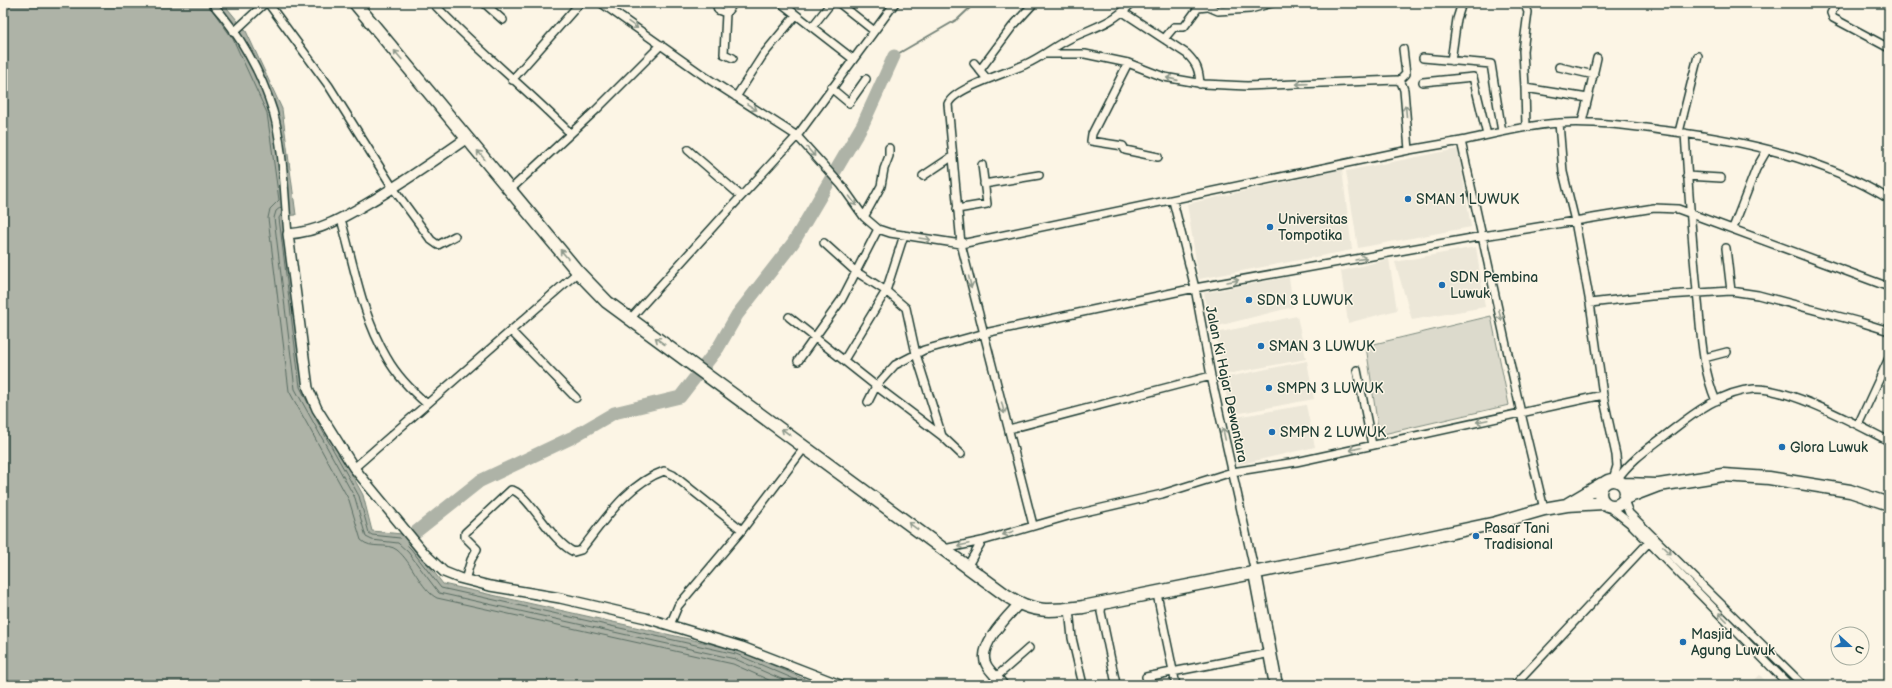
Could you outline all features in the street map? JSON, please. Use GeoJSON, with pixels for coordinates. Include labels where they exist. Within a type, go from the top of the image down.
{"type":"FeatureCollection","features":[{"type":"Feature","properties":{"kind":"highway"},"geometry":{"type":"LineString","coordinates":[[355,3],[578,272],[608,302],[1018,604],[1045,611],[1102,604],[1157,594],[1496,522],[1544,509],[1566,505],[1617,505],[1624,499],[1659,485],[1706,476],[1751,476],[1850,491],[1889,504]]}},
{"type":"Feature","properties":{"kind":"highway"},"geometry":{"type":"LineString","coordinates":[[1614,482],[1626,492],[1624,499]]}},
{"type":"Feature","properties":{"kind":"highway"},"geometry":{"type":"LineString","coordinates":[[1605,504],[1599,492],[1614,482]]}},
{"type":"Feature","properties":{"kind":"highway"},"geometry":{"type":"LineString","coordinates":[[1566,505],[1614,482],[1659,485]]}},
{"type":"Feature","properties":{"kind":"highway"},"geometry":{"type":"LineString","coordinates":[[1255,573],[1276,685]]}},
{"type":"Feature","properties":{"kind":"street"},"geometry":{"type":"LineString","coordinates":[[212,3],[234,32],[250,58],[273,111],[281,159],[288,234],[308,388],[317,410],[354,468],[424,553],[444,572],[465,580],[560,598],[670,625],[742,647],[840,685]]}},
{"type":"Feature","properties":{"kind":"street"},"geometry":{"type":"LineString","coordinates":[[234,32],[264,3]]}},
{"type":"Feature","properties":{"kind":"street"},"geometry":{"type":"LineString","coordinates":[[268,3],[329,86],[393,188],[431,240],[438,245],[455,236]]}},
{"type":"Feature","properties":{"kind":"street"},"geometry":{"type":"LineString","coordinates":[[433,3],[570,134]]}},
{"type":"Feature","properties":{"kind":"street"},"geometry":{"type":"LineString","coordinates":[[484,3],[503,20]]}},
{"type":"Feature","properties":{"kind":"street"},"geometry":{"type":"LineString","coordinates":[[512,80],[580,3]]}},
{"type":"Feature","properties":{"kind":"street"},"geometry":{"type":"LineString","coordinates":[[601,3],[736,97],[797,136],[842,186],[864,216],[878,229],[904,235],[961,244],[1173,201],[1409,150],[1462,142],[1526,127],[1559,123],[1582,122],[1627,125],[1682,133],[1767,150],[1807,160],[1846,176],[1889,199]]}},
{"type":"Feature","properties":{"kind":"street"},"geometry":{"type":"LineString","coordinates":[[716,3],[718,10],[726,13]]}},
{"type":"Feature","properties":{"kind":"street"},"geometry":{"type":"LineString","coordinates":[[733,58],[724,54],[726,13],[734,3]]}},
{"type":"Feature","properties":{"kind":"street"},"geometry":{"type":"LineString","coordinates":[[781,3],[853,59]]}},
{"type":"Feature","properties":{"kind":"street"},"geometry":{"type":"LineString","coordinates":[[812,27],[831,3]]}},
{"type":"Feature","properties":{"kind":"street"},"geometry":{"type":"LineString","coordinates":[[838,3],[873,30]]}},
{"type":"Feature","properties":{"kind":"street"},"geometry":{"type":"LineString","coordinates":[[630,319],[797,136],[894,3]]}},
{"type":"Feature","properties":{"kind":"street"},"geometry":{"type":"LineString","coordinates":[[980,70],[1012,27],[1034,3]]}},
{"type":"Feature","properties":{"kind":"street"},"geometry":{"type":"LineString","coordinates":[[1033,525],[961,244],[952,156],[949,101],[987,79],[1017,69],[1044,55],[1071,38],[1106,23],[1123,12],[1132,3]]}},
{"type":"Feature","properties":{"kind":"street"},"geometry":{"type":"LineString","coordinates":[[1199,3],[1218,11],[1250,9],[1272,3]]}},
{"type":"Feature","properties":{"kind":"street"},"geometry":{"type":"LineString","coordinates":[[1451,61],[1457,20],[1462,3]]}},
{"type":"Feature","properties":{"kind":"street"},"geometry":{"type":"LineString","coordinates":[[1524,3],[1528,12],[1523,51],[1526,127]]}},
{"type":"Feature","properties":{"kind":"street"},"geometry":{"type":"LineString","coordinates":[[1837,3],[1831,13],[1833,18],[1889,48]]}},
{"type":"Feature","properties":{"kind":"street"},"geometry":{"type":"LineString","coordinates":[[1164,38],[1174,27],[1184,27],[1198,8],[1209,7]]}},
{"type":"Feature","properties":{"kind":"street"},"geometry":{"type":"LineString","coordinates":[[1123,12],[1164,38],[1196,63],[1199,69],[1200,84]]}},
{"type":"Feature","properties":{"kind":"street"},"geometry":{"type":"LineString","coordinates":[[736,97],[763,54],[796,15]]}},
{"type":"Feature","properties":{"kind":"street"},"geometry":{"type":"LineString","coordinates":[[510,190],[540,164],[661,45]]}},
{"type":"Feature","properties":{"kind":"street"},"geometry":{"type":"LineString","coordinates":[[1044,55],[1062,53],[1086,54],[1128,64],[1164,77],[1200,84],[1248,86],[1399,81],[1406,74],[1403,48]]}},
{"type":"Feature","properties":{"kind":"street"},"geometry":{"type":"LineString","coordinates":[[1698,56],[1682,133],[1704,358],[1710,388],[1716,401]]}},
{"type":"Feature","properties":{"kind":"street"},"geometry":{"type":"LineString","coordinates":[[1423,58],[1492,65],[1502,132]]}},
{"type":"Feature","properties":{"kind":"street"},"geometry":{"type":"LineString","coordinates":[[1582,122],[1597,58]]}},
{"type":"Feature","properties":{"kind":"street"},"geometry":{"type":"LineString","coordinates":[[974,63],[987,79]]}},
{"type":"Feature","properties":{"kind":"street"},"geometry":{"type":"LineString","coordinates":[[1128,64],[1092,134],[1091,141],[1123,146],[1124,150],[1158,157]]}},
{"type":"Feature","properties":{"kind":"street"},"geometry":{"type":"LineString","coordinates":[[1559,67],[1594,75]]}},
{"type":"Feature","properties":{"kind":"street"},"geometry":{"type":"LineString","coordinates":[[1423,82],[1473,77],[1487,136]]}},
{"type":"Feature","properties":{"kind":"street"},"geometry":{"type":"LineString","coordinates":[[831,88],[849,103],[866,79]]}},
{"type":"Feature","properties":{"kind":"street"},"geometry":{"type":"LineString","coordinates":[[1399,81],[1403,85],[1404,90],[1409,150]]}},
{"type":"Feature","properties":{"kind":"street"},"geometry":{"type":"LineString","coordinates":[[1525,88],[1588,98]]}},
{"type":"Feature","properties":{"kind":"street"},"geometry":{"type":"LineString","coordinates":[[1559,123],[1564,172],[1575,221],[1590,303],[1603,395],[1617,460],[1614,482]]}},
{"type":"Feature","properties":{"kind":"street"},"geometry":{"type":"LineString","coordinates":[[288,234],[320,228],[341,219],[393,188],[467,138]]}},
{"type":"Feature","properties":{"kind":"street"},"geometry":{"type":"LineString","coordinates":[[1462,142],[1520,413],[1544,509]]}},
{"type":"Feature","properties":{"kind":"street"},"geometry":{"type":"LineString","coordinates":[[864,216],[881,186],[884,169],[889,156],[889,148]]}},
{"type":"Feature","properties":{"kind":"street"},"geometry":{"type":"LineString","coordinates":[[688,150],[741,196]]}},
{"type":"Feature","properties":{"kind":"street"},"geometry":{"type":"LineString","coordinates":[[1734,228],[1756,169],[1767,150]]}},
{"type":"Feature","properties":{"kind":"street"},"geometry":{"type":"LineString","coordinates":[[923,176],[952,156]]}},
{"type":"Feature","properties":{"kind":"street"},"geometry":{"type":"LineString","coordinates":[[957,210],[987,204],[982,165]]}},
{"type":"Feature","properties":{"kind":"street"},"geometry":{"type":"LineString","coordinates":[[984,184],[1038,175]]}},
{"type":"Feature","properties":{"kind":"street"},"geometry":{"type":"LineString","coordinates":[[1687,176],[1722,178]]}},
{"type":"Feature","properties":{"kind":"street","name":"Jalan Ki Hajar Dewantara"},"geometry":{"type":"LineString","coordinates":[[1173,201],[1195,288],[1211,376],[1255,573]]}},
{"type":"Feature","properties":{"kind":"street"},"geometry":{"type":"LineString","coordinates":[[868,402],[876,386],[895,365],[916,354],[984,333],[1195,288],[1483,236],[1654,208],[1678,209],[1689,212],[1889,287]]}},
{"type":"Feature","properties":{"kind":"street"},"geometry":{"type":"LineString","coordinates":[[341,219],[364,302],[375,334],[387,359],[399,376],[427,404]]}},
{"type":"Feature","properties":{"kind":"street"},"geometry":{"type":"LineString","coordinates":[[798,361],[816,337],[850,285],[855,271],[878,229]]}},
{"type":"Feature","properties":{"kind":"street"},"geometry":{"type":"LineString","coordinates":[[844,360],[886,291],[904,235]]}},
{"type":"Feature","properties":{"kind":"street"},"geometry":{"type":"LineString","coordinates":[[824,243],[855,271],[886,291],[906,308],[916,354],[942,436]]}},
{"type":"Feature","properties":{"kind":"street"},"geometry":{"type":"LineString","coordinates":[[1726,248],[1731,291]]}},
{"type":"Feature","properties":{"kind":"street"},"geometry":{"type":"LineString","coordinates":[[354,468],[578,272]]}},
{"type":"Feature","properties":{"kind":"street"},"geometry":{"type":"LineString","coordinates":[[1590,303],[1651,296],[1731,291],[1758,295],[1860,322],[1889,332]]}},
{"type":"Feature","properties":{"kind":"street"},"geometry":{"type":"LineString","coordinates":[[789,317],[942,436],[961,454]]}},
{"type":"Feature","properties":{"kind":"street"},"geometry":{"type":"LineString","coordinates":[[511,331],[576,398]]}},
{"type":"Feature","properties":{"kind":"street"},"geometry":{"type":"LineString","coordinates":[[1704,358],[1726,352]]}},
{"type":"Feature","properties":{"kind":"street"},"geometry":{"type":"LineString","coordinates":[[1858,425],[1889,358]]}},
{"type":"Feature","properties":{"kind":"street"},"geometry":{"type":"LineString","coordinates":[[1357,370],[1372,445]]}},
{"type":"Feature","properties":{"kind":"street"},"geometry":{"type":"LineString","coordinates":[[1009,429],[1211,376]]}},
{"type":"Feature","properties":{"kind":"street"},"geometry":{"type":"LineString","coordinates":[[1614,482],[1632,463],[1678,426],[1716,401],[1743,391],[1764,389],[1774,390],[1858,425],[1889,441]]}},
{"type":"Feature","properties":{"kind":"street"},"geometry":{"type":"LineString","coordinates":[[944,549],[982,541],[1033,525],[1162,494],[1232,472],[1296,462],[1603,395]]}},
{"type":"Feature","properties":{"kind":"street"},"geometry":{"type":"LineString","coordinates":[[670,625],[678,606],[742,530],[805,447]]}},
{"type":"Feature","properties":{"kind":"street"},"geometry":{"type":"LineString","coordinates":[[465,580],[471,560],[477,549],[465,537],[465,533],[511,490],[514,490],[522,496],[556,539],[574,552],[581,550],[620,501],[632,490],[643,481],[664,471],[673,475],[742,530]]}},
{"type":"Feature","properties":{"kind":"street"},"geometry":{"type":"LineString","coordinates":[[1624,499],[1629,513],[1803,685]]}},
{"type":"Feature","properties":{"kind":"street"},"geometry":{"type":"LineString","coordinates":[[1605,504],[1622,516],[1650,542],[1789,685]]}},
{"type":"Feature","properties":{"kind":"street"},"geometry":{"type":"LineString","coordinates":[[967,567],[982,541]]}},
{"type":"Feature","properties":{"kind":"street"},"geometry":{"type":"LineString","coordinates":[[1515,685],[1650,542]]}},
{"type":"Feature","properties":{"kind":"street"},"geometry":{"type":"LineString","coordinates":[[1157,594],[1176,685]]}},
{"type":"Feature","properties":{"kind":"street"},"geometry":{"type":"LineString","coordinates":[[1003,685],[986,665],[984,658],[985,650],[993,635],[1018,604]]}},
{"type":"Feature","properties":{"kind":"street"},"geometry":{"type":"LineString","coordinates":[[1102,604],[1101,612],[1116,684]]}},
{"type":"Feature","properties":{"kind":"street"},"geometry":{"type":"LineString","coordinates":[[1069,609],[1072,638],[1083,685]]}},
{"type":"Feature","properties":{"kind":"street"},"geometry":{"type":"LineString","coordinates":[[996,677],[1029,648]]}},
{"type":"Feature","properties":{"kind":"street"},"geometry":{"type":"LineString","coordinates":[[1146,677],[1271,653]]}},
{"type":"Feature","properties":{"kind":"shaded area","name":"SMAN 1 LUWUK"},"geometry":{"type":"Polygon","coordinates":[[[1458,149],[1471,227],[1358,248],[1346,171],[1458,149]]]}},
{"type":"Feature","properties":{"kind":"shaded area","name":"Universitas Tompotika"},"geometry":{"type":"Polygon","coordinates":[[[1342,169],[1352,250],[1199,279],[1187,204],[1342,169]]]}},
{"type":"Feature","properties":{"kind":"shaded area","name":"SDN Pembina Luwuk"},"geometry":{"type":"Polygon","coordinates":[[[1476,247],[1485,307],[1412,320],[1395,262],[1476,247]]]}},
{"type":"Feature","properties":{"kind":"shaded area"},"geometry":{"type":"Polygon","coordinates":[[[1389,259],[1397,310],[1348,323],[1341,271],[1389,259]]]}},
{"type":"Feature","properties":{"kind":"shaded area","name":"SDN 3 LUWUK"},"geometry":{"type":"Polygon","coordinates":[[[1289,277],[1293,307],[1210,328],[1204,293],[1289,277]]]}},
{"type":"Feature","properties":{"kind":"shaded area","name":"SMAN 3 LUWUK"},"geometry":{"type":"Polygon","coordinates":[[[1297,316],[1306,359],[1222,375],[1216,333],[1297,316]]]}},
{"type":"Feature","properties":{"kind":"shaded area"},"geometry":{"type":"Polygon","coordinates":[[[1491,316],[1509,405],[1379,435],[1366,346],[1491,316]]]}},
{"type":"Feature","properties":{"kind":"shaded area","name":"SMPN 3 LUWUK"},"geometry":{"type":"Polygon","coordinates":[[[1307,361],[1314,399],[1230,415],[1223,378],[1307,361]]]}},
{"type":"Feature","properties":{"kind":"shaded area","name":"SMPN 2 LUWUK"},"geometry":{"type":"Polygon","coordinates":[[[1306,405],[1315,447],[1237,465],[1230,418],[1306,405]]]}},
{"type":"Feature","properties":{"kind":"shaded area"},"geometry":{"type":"Polygon","coordinates":[[[1760,675],[1769,685],[1749,685],[1760,675]]]}},
{"type":"Feature","properties":{"kind":"water"},"geometry":{"type":"Polygon","coordinates":[[[3,3],[223,3],[246,31],[282,109],[296,215],[283,216],[304,387],[363,495],[372,531],[402,534],[414,546],[443,584],[738,650],[818,685],[3,685],[3,3]]]}},
{"type":"Feature","properties":{"kind":"waterway"},"geometry":{"type":"LineString","coordinates":[[894,56],[958,19],[975,3]]}},
{"type":"Feature","properties":{"kind":"waterway"},"geometry":{"type":"LineString","coordinates":[[407,539],[480,481],[571,438],[614,413],[680,397],[718,348],[737,315],[793,243],[863,124],[894,56]]}},
{"type":"Feature","properties":{"kind":"place","name":"SMAN 1 LUWUK"},"geometry":{"type":"Point","coordinates":[1408,199]}},
{"type":"Feature","properties":{"kind":"place","name":"Universitas Tompotika"},"geometry":{"type":"Point","coordinates":[1270,227]}},
{"type":"Feature","properties":{"kind":"place","name":"SDN Pembina Luwuk"},"geometry":{"type":"Point","coordinates":[1442,285]}},
{"type":"Feature","properties":{"kind":"place","name":"SDN 3 LUWUK"},"geometry":{"type":"Point","coordinates":[1249,300]}},
{"type":"Feature","properties":{"kind":"place","name":"SMAN 3 LUWUK"},"geometry":{"type":"Point","coordinates":[1261,346]}},
{"type":"Feature","properties":{"kind":"place","name":"SMPN 3 LUWUK"},"geometry":{"type":"Point","coordinates":[1269,388]}},
{"type":"Feature","properties":{"kind":"place","name":"SMPN 2 LUWUK"},"geometry":{"type":"Point","coordinates":[1272,432]}},
{"type":"Feature","properties":{"kind":"place","name":"Glora Luwuk"},"geometry":{"type":"Point","coordinates":[1782,447]}},
{"type":"Feature","properties":{"kind":"place","name":"Pasar Tani Tradisional"},"geometry":{"type":"Point","coordinates":[1476,536]}},
{"type":"Feature","properties":{"kind":"place","name":"Masjid Agung Luwuk"},"geometry":{"type":"Point","coordinates":[1683,642]}}]}
